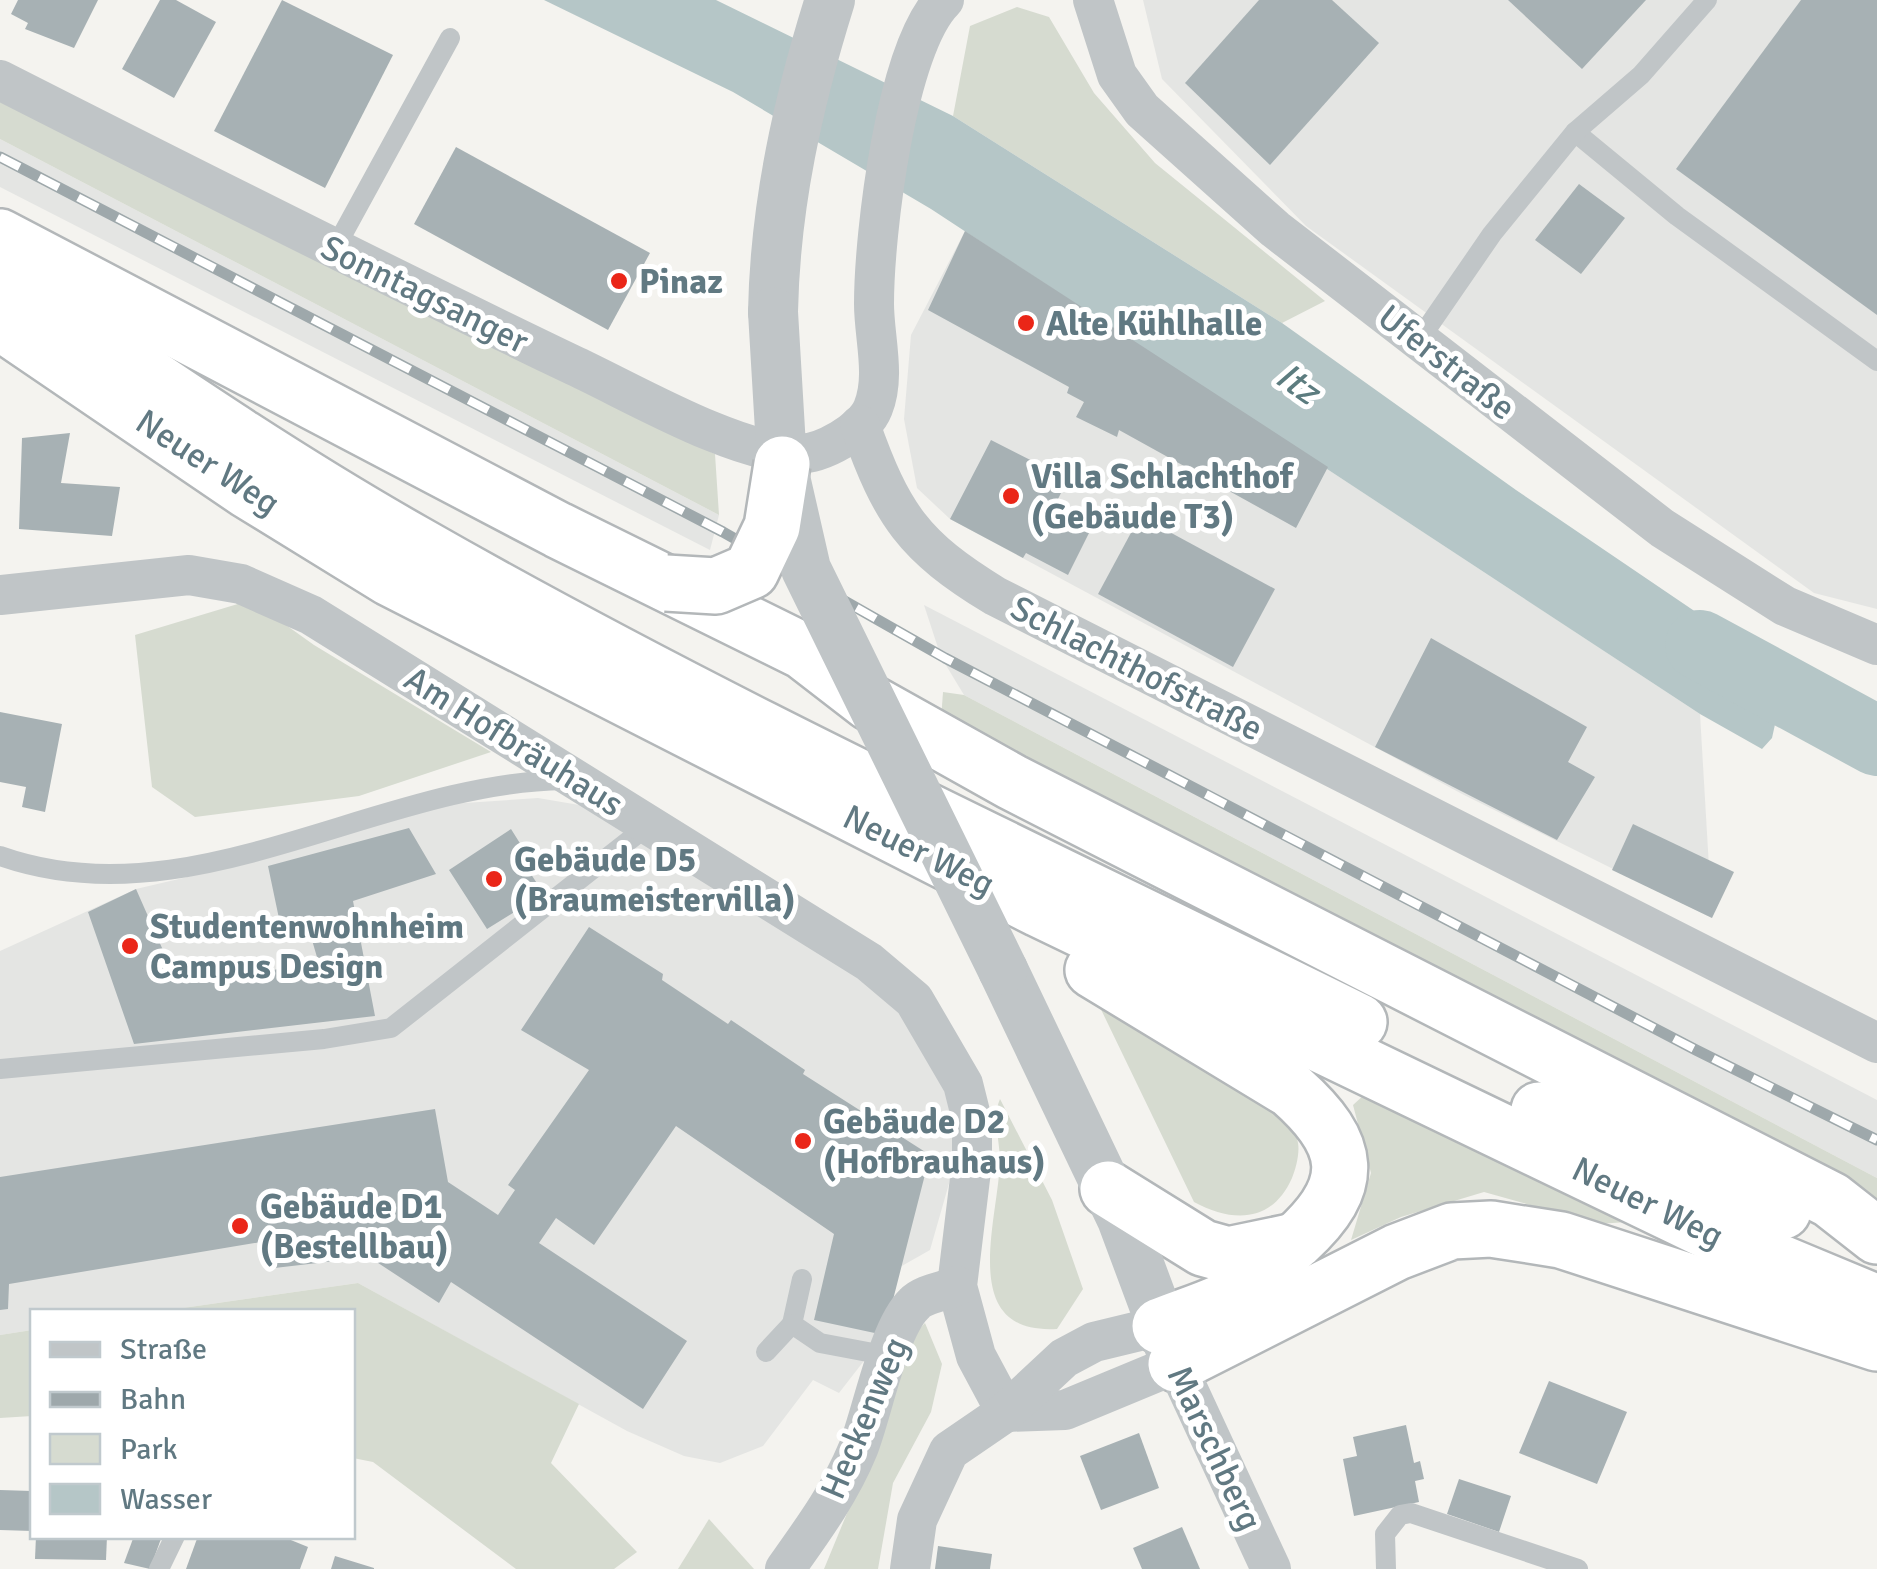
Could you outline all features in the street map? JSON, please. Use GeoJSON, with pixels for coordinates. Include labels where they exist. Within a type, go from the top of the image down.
{"type":"FeatureCollection","features":[{"type":"Feature","properties":{"kind":"highway"},"geometry":{"type":"LineString","coordinates":[[0,238],[558,530],[803,651],[869,702],[1012,782],[1831,1200],[1877,1236]]}},
{"type":"Feature","properties":{"kind":"highway","name":"Neuer Weg"},"geometry":{"type":"LineString","coordinates":[[0,276],[264,454],[414,543],[748,720],[1519,1101],[1877,1250]]}},
{"type":"Feature","properties":{"kind":"highway","name":"Neuer Weg"},"geometry":{"type":"LineString","coordinates":[[0,322],[248,490],[390,578],[1038,909],[1735,1244],[1877,1303]]}},
{"type":"Feature","properties":{"kind":"highway"},"geometry":{"type":"LineString","coordinates":[[666,583],[716,586],[750,572],[772,527],[782,464]]}},
{"type":"Feature","properties":{"kind":"highway"},"geometry":{"type":"LineString","coordinates":[[1038,909],[1077,961],[1291,1090],[1318,1114],[1333,1136],[1342,1166],[1335,1199],[1317,1224],[1251,1286],[1168,1345]]}},
{"type":"Feature","properties":{"kind":"highway"},"geometry":{"type":"LineString","coordinates":[[1108,1190],[1203,1248],[1228,1255],[1295,1242]]}},
{"type":"Feature","properties":{"kind":"highway"},"geometry":{"type":"LineString","coordinates":[[1168,1345],[1452,1231],[1492,1229],[1561,1240],[1877,1343]]}},
{"type":"Feature","properties":{"kind":"street"},"geometry":{"type":"LineString","coordinates":[[830,0],[808,73],[774,252],[773,312],[782,464],[806,569],[1108,1190],[1168,1345],[1094,1342],[1079,1350],[1006,1412],[949,1451],[917,1520],[910,1569]]}},
{"type":"Feature","properties":{"kind":"street"},"geometry":{"type":"LineString","coordinates":[[860,425],[873,410],[879,368],[874,255],[884,196],[913,50],[930,14],[944,0]]}},
{"type":"Feature","properties":{"kind":"street","name":"Uferstraße"},"geometry":{"type":"LineString","coordinates":[[1093,0],[1117,75],[1142,110],[1275,229],[1662,528],[1785,606],[1877,646]]}},
{"type":"Feature","properties":{"kind":"street","name":"Sonntagsanger"},"geometry":{"type":"LineString","coordinates":[[0,80],[334,250],[737,440],[799,454],[825,448],[860,425]]}},
{"type":"Feature","properties":{"kind":"street","name":"Schlachthofstraße"},"geometry":{"type":"LineString","coordinates":[[860,425],[882,486],[906,527],[945,566],[1582,897],[1877,1043]]}},
{"type":"Feature","properties":{"kind":"street","name":"Am Hofbräuhaus"},"geometry":{"type":"LineString","coordinates":[[0,595],[189,575],[240,584],[294,608],[650,824],[852,951],[914,1000],[963,1084],[972,1120],[972,1162],[957,1286],[976,1356],[1006,1412]]}},
{"type":"Feature","properties":{"kind":"street","name":"Heckenweg"},"geometry":{"type":"LineString","coordinates":[[785,1569],[822,1517],[857,1451],[889,1356],[915,1303],[957,1286]]}},
{"type":"Feature","properties":{"kind":"street","name":"Marschberg"},"geometry":{"type":"LineString","coordinates":[[1168,1345],[1271,1569]]}},
{"type":"Feature","properties":{"kind":"lane"},"geometry":{"type":"LineString","coordinates":[[1420,340],[1492,234],[1574,132],[1642,76],[1707,0]]}},
{"type":"Feature","properties":{"kind":"lane"},"geometry":{"type":"LineString","coordinates":[[334,250],[450,38]]}},
{"type":"Feature","properties":{"kind":"lane"},"geometry":{"type":"LineString","coordinates":[[1574,132],[1677,216],[1877,361]]}},
{"type":"Feature","properties":{"kind":"lane"},"geometry":{"type":"LineString","coordinates":[[0,856],[26,865],[111,873],[187,865],[270,849],[416,804],[520,780],[576,780]]}},
{"type":"Feature","properties":{"kind":"lane"},"geometry":{"type":"LineString","coordinates":[[0,1070],[324,1039],[391,1028],[650,824]]}},
{"type":"Feature","properties":{"kind":"lane"},"geometry":{"type":"LineString","coordinates":[[766,1352],[792,1324],[802,1279]]}},
{"type":"Feature","properties":{"kind":"lane"},"geometry":{"type":"LineString","coordinates":[[792,1324],[820,1343],[889,1356]]}},
{"type":"Feature","properties":{"kind":"lane"},"geometry":{"type":"LineString","coordinates":[[1386,1569],[1384,1534],[1400,1515],[1411,1513],[1578,1569]]}},
{"type":"Feature","properties":{"kind":"lane"},"geometry":{"type":"LineString","coordinates":[[158,1569],[173,1539]]}},
{"type":"Feature","properties":{"kind":"shaded area"},"geometry":{"type":"Polygon","coordinates":[[[1143,0],[1877,0],[1877,609],[1814,593],[1306,226],[1162,79],[1143,0]]]}},
{"type":"Feature","properties":{"kind":"shaded area"},"geometry":{"type":"Polygon","coordinates":[[[0,139],[719,515],[710,550],[0,187],[0,139]]]}},
{"type":"Feature","properties":{"kind":"shaded area"},"geometry":{"type":"Polygon","coordinates":[[[965,231],[1700,714],[1712,918],[1464,795],[950,519],[917,488],[904,419],[911,335],[965,231]]]}},
{"type":"Feature","properties":{"kind":"shaded area"},"geometry":{"type":"Polygon","coordinates":[[[924,605],[1877,1100],[1877,1178],[964,695],[941,657],[924,605]]]}},
{"type":"Feature","properties":{"kind":"shaded area"},"geometry":{"type":"Polygon","coordinates":[[[538,798],[591,807],[896,1000],[936,1062],[962,1138],[930,1250],[900,1267],[884,1335],[839,1393],[813,1380],[763,1446],[720,1463],[684,1456],[627,1431],[358,1283],[176,1309],[30,1309],[30,1330],[0,1335],[0,951],[136,889],[230,867],[434,805],[538,798]]]}},
{"type":"Feature","properties":{"kind":"green space"},"geometry":{"type":"Polygon","coordinates":[[[1017,7],[1049,17],[1094,93],[1155,163],[1325,301],[1282,323],[953,116],[970,26],[1017,7]]]}},
{"type":"Feature","properties":{"kind":"green space"},"geometry":{"type":"Polygon","coordinates":[[[0,97],[326,265],[715,454],[719,515],[0,139],[0,97]]]}},
{"type":"Feature","properties":{"kind":"green space"},"geometry":{"type":"Polygon","coordinates":[[[251,600],[314,645],[491,752],[359,796],[195,817],[152,787],[135,635],[251,600]]]}},
{"type":"Feature","properties":{"kind":"green space"},"geometry":{"type":"Polygon","coordinates":[[[943,692],[964,695],[1877,1178],[1877,1210],[941,720],[943,692]]]}},
{"type":"Feature","properties":{"kind":"green space"},"geometry":{"type":"Polygon","coordinates":[[[1095,997],[1279,1112],[1296,1136],[1298,1154],[1292,1178],[1274,1204],[1250,1215],[1237,1216],[1194,1202],[1095,997]]]}},
{"type":"Feature","properties":{"kind":"green space"},"geometry":{"type":"Polygon","coordinates":[[[1365,1094],[1627,1222],[1598,1224],[1484,1192],[1401,1217],[1351,1240],[1371,1173],[1353,1105],[1365,1094]]]}},
{"type":"Feature","properties":{"kind":"green space"},"geometry":{"type":"Polygon","coordinates":[[[1000,1099],[1052,1200],[1083,1289],[1057,1329],[1026,1326],[1006,1314],[994,1295],[990,1270],[1000,1161],[996,1121],[1000,1099]]]}},
{"type":"Feature","properties":{"kind":"green space"},"geometry":{"type":"Polygon","coordinates":[[[358,1283],[579,1404],[551,1463],[637,1552],[614,1569],[516,1569],[373,1462],[355,1458],[355,1309],[176,1309],[358,1283]]]}},
{"type":"Feature","properties":{"kind":"green space"},"geometry":{"type":"Polygon","coordinates":[[[925,1323],[942,1364],[931,1412],[893,1483],[878,1569],[824,1569],[876,1443],[896,1352],[925,1323]]]}},
{"type":"Feature","properties":{"kind":"green space"},"geometry":{"type":"Polygon","coordinates":[[[30,1330],[30,1416],[0,1418],[0,1335],[30,1330]]]}},
{"type":"Feature","properties":{"kind":"green space"},"geometry":{"type":"Polygon","coordinates":[[[709,1519],[754,1569],[678,1569],[709,1519]]]}},
{"type":"Feature","properties":{"kind":"water"},"geometry":{"type":"Polygon","coordinates":[[[544,0],[716,0],[953,116],[1282,323],[1516,490],[1746,646],[1785,679],[1772,738],[1762,749],[1700,714],[931,209],[733,92],[544,0]]]}},
{"type":"Feature","properties":{"kind":"building"},"geometry":{"type":"Polygon","coordinates":[[[18,0],[98,0],[74,48],[25,29],[28,23],[11,14],[18,0]]]}},
{"type":"Feature","properties":{"kind":"building"},"geometry":{"type":"Polygon","coordinates":[[[160,0],[176,0],[216,22],[174,98],[122,69],[160,0]]]}},
{"type":"Feature","properties":{"kind":"building"},"geometry":{"type":"Polygon","coordinates":[[[282,0],[393,55],[325,188],[214,131],[282,0]]]}},
{"type":"Feature","properties":{"kind":"building"},"geometry":{"type":"Polygon","coordinates":[[[1259,0],[1332,0],[1379,43],[1270,165],[1185,83],[1259,0]]]}},
{"type":"Feature","properties":{"kind":"building"},"geometry":{"type":"Polygon","coordinates":[[[1508,0],[1646,0],[1582,69],[1508,0]]]}},
{"type":"Feature","properties":{"kind":"building"},"geometry":{"type":"Polygon","coordinates":[[[1801,0],[1877,0],[1877,315],[1676,169],[1801,0]]]}},
{"type":"Feature","properties":{"kind":"building"},"geometry":{"type":"Polygon","coordinates":[[[456,147],[650,253],[608,330],[414,224],[456,147]]]}},
{"type":"Feature","properties":{"kind":"building"},"geometry":{"type":"Polygon","coordinates":[[[1579,184],[1625,218],[1581,274],[1535,240],[1579,184]]]}},
{"type":"Feature","properties":{"kind":"building"},"geometry":{"type":"Polygon","coordinates":[[[965,231],[1328,467],[1296,528],[1119,430],[1117,437],[1076,417],[1084,402],[1067,393],[1069,387],[928,310],[965,231]]]}},
{"type":"Feature","properties":{"kind":"building"},"geometry":{"type":"Polygon","coordinates":[[[70,433],[61,483],[120,487],[112,536],[19,529],[22,438],[70,433]]]}},
{"type":"Feature","properties":{"kind":"building","name":"Villa Schlachthof (Gebäude T3)"},"geometry":{"type":"Polygon","coordinates":[[[991,440],[1068,479],[1051,513],[1089,533],[1068,575],[1026,553],[1023,558],[950,519],[991,440]]]}},
{"type":"Feature","properties":{"kind":"building"},"geometry":{"type":"Polygon","coordinates":[[[1140,516],[1275,589],[1233,667],[1098,594],[1140,516]]]}},
{"type":"Feature","properties":{"kind":"building"},"geometry":{"type":"Polygon","coordinates":[[[1431,638],[1587,727],[1568,762],[1595,777],[1557,840],[1375,747],[1431,638]]]}},
{"type":"Feature","properties":{"kind":"building"},"geometry":{"type":"Polygon","coordinates":[[[0,712],[62,724],[45,812],[22,807],[26,787],[0,782],[0,712]]]}},
{"type":"Feature","properties":{"kind":"building"},"geometry":{"type":"Polygon","coordinates":[[[1633,824],[1734,872],[1712,918],[1612,870],[1633,824]]]}},
{"type":"Feature","properties":{"kind":"building","name":"Studentenwohnheim Campus Design"},"geometry":{"type":"Polygon","coordinates":[[[409,828],[436,874],[353,901],[375,1016],[134,1044],[88,912],[136,889],[177,982],[319,964],[307,923],[281,928],[268,866],[409,828]]]}},
{"type":"Feature","properties":{"kind":"building","name":"Gebäude D5 (Braumeistervilla)"},"geometry":{"type":"Polygon","coordinates":[[[511,829],[533,864],[527,868],[540,888],[518,903],[521,908],[487,929],[449,870],[511,829]]]}},
{"type":"Feature","properties":{"kind":"building"},"geometry":{"type":"Polygon","coordinates":[[[589,927],[663,974],[662,980],[728,1024],[731,1020],[805,1070],[803,1074],[930,1155],[884,1335],[814,1320],[834,1234],[676,1126],[594,1245],[556,1218],[539,1243],[687,1341],[643,1409],[451,1282],[439,1303],[369,1257],[266,1269],[261,1242],[9,1284],[8,1309],[0,1310],[0,1177],[435,1109],[448,1182],[498,1215],[515,1190],[508,1185],[589,1070],[521,1030],[589,927]]]}},
{"type":"Feature","properties":{"kind":"building"},"geometry":{"type":"Polygon","coordinates":[[[1549,1381],[1627,1412],[1597,1484],[1519,1453],[1549,1381]]]}},
{"type":"Feature","properties":{"kind":"building"},"geometry":{"type":"Polygon","coordinates":[[[1406,1425],[1414,1463],[1420,1461],[1424,1479],[1415,1481],[1419,1502],[1354,1516],[1343,1459],[1357,1456],[1353,1437],[1406,1425]]]}},
{"type":"Feature","properties":{"kind":"building"},"geometry":{"type":"Polygon","coordinates":[[[1139,1433],[1159,1488],[1101,1510],[1080,1456],[1139,1433]]]}},
{"type":"Feature","properties":{"kind":"building"},"geometry":{"type":"Polygon","coordinates":[[[1459,1479],[1511,1496],[1499,1532],[1447,1514],[1459,1479]]]}},
{"type":"Feature","properties":{"kind":"building"},"geometry":{"type":"Polygon","coordinates":[[[0,1490],[30,1491],[30,1531],[0,1530],[0,1490]]]}},
{"type":"Feature","properties":{"kind":"building"},"geometry":{"type":"Polygon","coordinates":[[[1182,1527],[1200,1569],[1142,1569],[1133,1548],[1182,1527]]]}},
{"type":"Feature","properties":{"kind":"building"},"geometry":{"type":"Polygon","coordinates":[[[36,1539],[107,1539],[106,1560],[35,1559],[36,1539]]]}},
{"type":"Feature","properties":{"kind":"building"},"geometry":{"type":"Polygon","coordinates":[[[133,1539],[161,1539],[150,1569],[124,1563],[133,1539]]]}},
{"type":"Feature","properties":{"kind":"building"},"geometry":{"type":"Polygon","coordinates":[[[197,1539],[288,1539],[308,1547],[300,1569],[186,1569],[197,1539]]]}},
{"type":"Feature","properties":{"kind":"building"},"geometry":{"type":"Polygon","coordinates":[[[938,1546],[992,1554],[990,1569],[935,1569],[938,1546]]]}},
{"type":"Feature","properties":{"kind":"building"},"geometry":{"type":"Polygon","coordinates":[[[335,1556],[374,1568],[374,1569],[331,1569],[335,1556]]]}},
{"type":"Feature","properties":{"kind":"waterway","name":"Itz"},"geometry":{"type":"LineString","coordinates":[[1700,645],[1877,741]]}},
{"type":"Feature","properties":{"kind":"railway"},"geometry":{"type":"LineString","coordinates":[[0,157],[723,532],[945,658],[1696,1050],[1877,1140]]}},
{"type":"Feature","properties":{"kind":"place","name":"Pinaz"},"geometry":{"type":"Point","coordinates":[619,281]}},
{"type":"Feature","properties":{"kind":"place","name":"Alte Kühlhalle"},"geometry":{"type":"Point","coordinates":[1026,323]}},
{"type":"Feature","properties":{"kind":"place","name":"Villa Schlachthof (Gebäude T3)"},"geometry":{"type":"Point","coordinates":[1011,496]}},
{"type":"Feature","properties":{"kind":"place","name":"Gebäude D5 (Braumeistervilla)"},"geometry":{"type":"Point","coordinates":[494,879]}},
{"type":"Feature","properties":{"kind":"place","name":"Studentenwohnheim Campus Design"},"geometry":{"type":"Point","coordinates":[130,946]}},
{"type":"Feature","properties":{"kind":"place","name":"Gebäude D2 (Hofbrauhaus)"},"geometry":{"type":"Point","coordinates":[803,1141]}},
{"type":"Feature","properties":{"kind":"place","name":"Gebäude D1 (Bestellbau)"},"geometry":{"type":"Point","coordinates":[240,1226]}}]}
